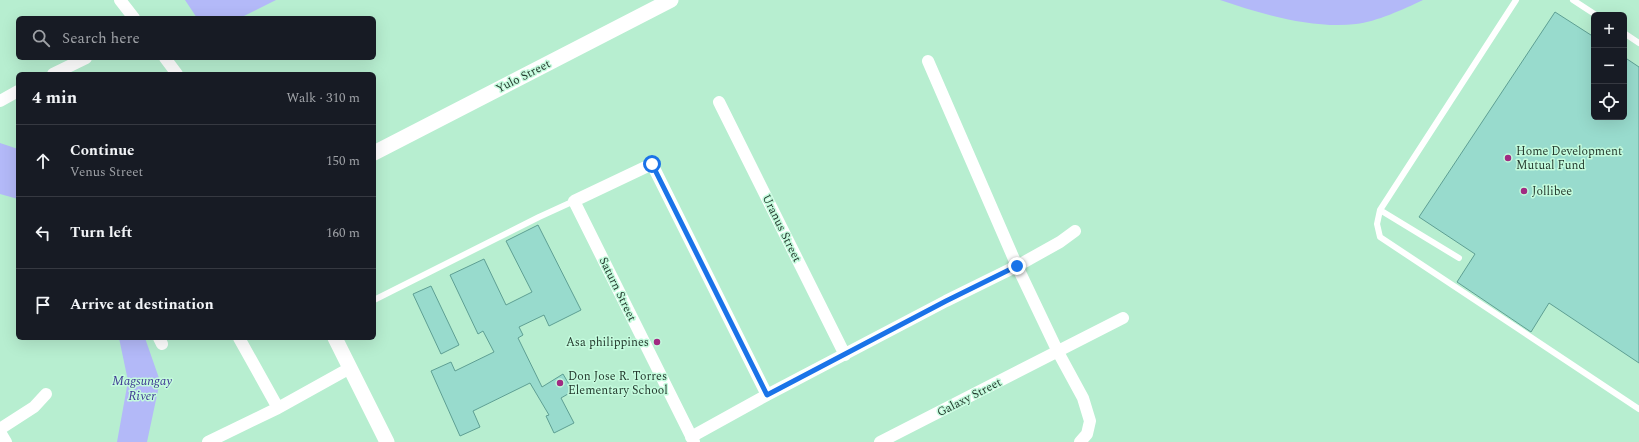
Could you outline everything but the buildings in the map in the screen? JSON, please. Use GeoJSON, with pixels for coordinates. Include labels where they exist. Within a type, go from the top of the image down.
{"type":"FeatureCollection","features":[{"type":"Feature","properties":{"kind":"street"},"geometry":{"type":"LineString","coordinates":[[120,0],[132,16]]}},
{"type":"Feature","properties":{"kind":"street","name":"Yulo Street"},"geometry":{"type":"LineString","coordinates":[[376,152],[671,0]]}},
{"type":"Feature","properties":{"kind":"street"},"geometry":{"type":"LineString","coordinates":[[57,72],[82,60]]}},
{"type":"Feature","properties":{"kind":"street"},"geometry":{"type":"LineString","coordinates":[[166,60],[176,72]]}},
{"type":"Feature","properties":{"kind":"street"},"geometry":{"type":"LineString","coordinates":[[928,61],[1017,266],[1058,352],[1083,398],[1090,421],[1083,438]]}},
{"type":"Feature","properties":{"kind":"street"},"geometry":{"type":"LineString","coordinates":[[0,100],[16,92]]}},
{"type":"Feature","properties":{"kind":"street","name":"Uranus Street"},"geometry":{"type":"LineString","coordinates":[[719,102],[845,355]]}},
{"type":"Feature","properties":{"kind":"street"},"geometry":{"type":"LineString","coordinates":[[574,201],[652,164],[767,395]]}},
{"type":"Feature","properties":{"kind":"street","name":"Saturn Street"},"geometry":{"type":"LineString","coordinates":[[574,201],[693,440]]}},
{"type":"Feature","properties":{"kind":"street"},"geometry":{"type":"LineString","coordinates":[[693,440],[767,395],[946,301],[1017,266],[1069,237],[1075,231]]}},
{"type":"Feature","properties":{"kind":"street","name":"Galaxy Street"},"geometry":{"type":"LineString","coordinates":[[880,442],[1123,318]]}},
{"type":"Feature","properties":{"kind":"street"},"geometry":{"type":"LineString","coordinates":[[240,340],[278,408]]}},
{"type":"Feature","properties":{"kind":"street"},"geometry":{"type":"LineString","coordinates":[[336,340],[387,442]]}},
{"type":"Feature","properties":{"kind":"street"},"geometry":{"type":"LineString","coordinates":[[208,442],[278,408],[350,368]]}},
{"type":"Feature","properties":{"kind":"street"},"geometry":{"type":"LineString","coordinates":[[6,442],[0,430],[34,407],[46,394]]}},
{"type":"Feature","properties":{"kind":"lane"},"geometry":{"type":"LineString","coordinates":[[1516,0],[1380,210],[1378,224],[1380,237],[1639,409]]}},
{"type":"Feature","properties":{"kind":"lane"},"geometry":{"type":"LineString","coordinates":[[1573,0],[1591,12]]}},
{"type":"Feature","properties":{"kind":"lane"},"geometry":{"type":"LineString","coordinates":[[1627,35],[1639,43]]}},
{"type":"Feature","properties":{"kind":"lane"},"geometry":{"type":"LineString","coordinates":[[376,299],[532,220],[574,201]]}},
{"type":"Feature","properties":{"kind":"lane"},"geometry":{"type":"LineString","coordinates":[[1380,210],[1459,258]]}},
{"type":"Feature","properties":{"kind":"water"},"geometry":{"type":"Polygon","coordinates":[[[185,0],[276,0],[244,16],[196,16],[185,0]]]}},
{"type":"Feature","properties":{"kind":"water"},"geometry":{"type":"Polygon","coordinates":[[[1220,0],[1423,0],[1372,21],[1339,25],[1287,19],[1220,0]]]}},
{"type":"Feature","properties":{"kind":"water"},"geometry":{"type":"Polygon","coordinates":[[[0,143],[16,148],[16,198],[0,194],[0,143]]]}},
{"type":"Feature","properties":{"kind":"water","name":"Magsungay River"},"geometry":{"type":"Polygon","coordinates":[[[119,340],[146,340],[160,381],[147,442],[117,442],[128,381],[119,340]]]}},
{"type":"Feature","properties":{"kind":"place","name":"Home Development Mutual Fund"},"geometry":{"type":"Point","coordinates":[1508,158]}},
{"type":"Feature","properties":{"kind":"place","name":"Jollibee"},"geometry":{"type":"Point","coordinates":[1524,191]}},
{"type":"Feature","properties":{"kind":"place","name":"Asa philippines"},"geometry":{"type":"Point","coordinates":[657,342]}},
{"type":"Feature","properties":{"kind":"place","name":"Don Jose R. Torres Elementary School"},"geometry":{"type":"Point","coordinates":[560,383]}},
{"type":"Feature","properties":{"kind":"route"},"geometry":{"type":"LineString","coordinates":[[652,164],[767,395],[946,301],[1017,266]]}}]}
